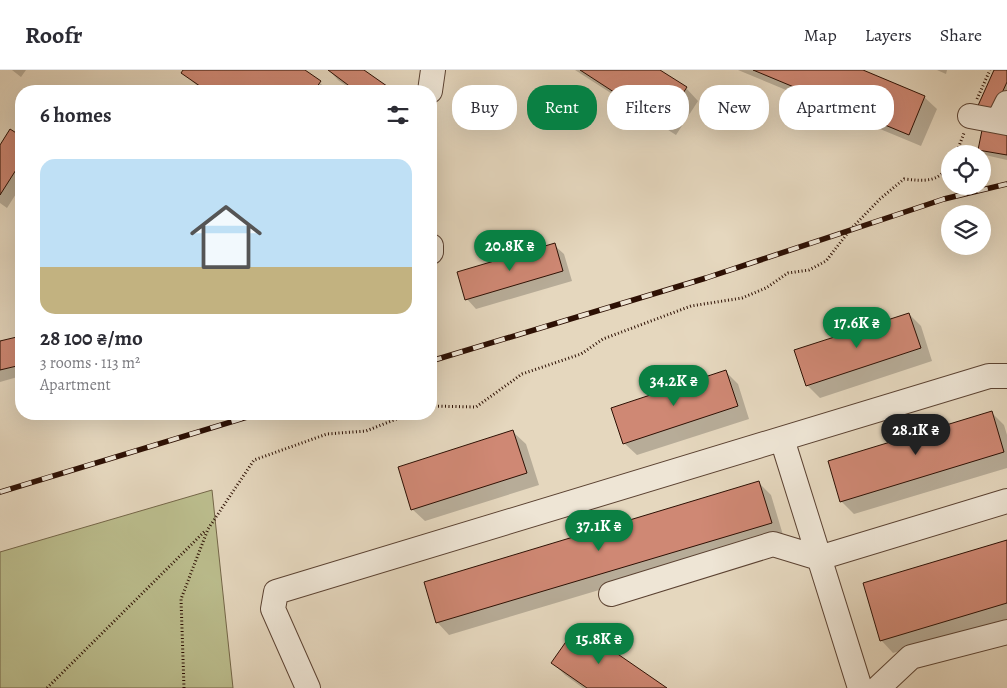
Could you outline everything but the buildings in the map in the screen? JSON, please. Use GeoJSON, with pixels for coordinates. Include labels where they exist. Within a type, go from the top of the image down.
{"type":"FeatureCollection","features":[{"type":"Feature","properties":{"kind":"lane"},"geometry":{"type":"LineString","coordinates":[[431,85],[433,70]]}},
{"type":"Feature","properties":{"kind":"lane"},"geometry":{"type":"LineString","coordinates":[[970,116],[1004,116]]}},
{"type":"Feature","properties":{"kind":"lane"},"geometry":{"type":"LineString","coordinates":[[308,688],[273,609],[276,592],[989,376],[1007,376]]}},
{"type":"Feature","properties":{"kind":"lane"},"geometry":{"type":"LineString","coordinates":[[782,438],[860,688]]}},
{"type":"Feature","properties":{"kind":"lane"},"geometry":{"type":"LineString","coordinates":[[611,594],[773,544],[819,558],[1007,501]]}},
{"type":"Feature","properties":{"kind":"lane"},"geometry":{"type":"LineString","coordinates":[[878,688],[911,658],[1007,632]]}},
{"type":"Feature","properties":{"kind":"path"},"geometry":{"type":"LineString","coordinates":[[437,406],[476,406],[522,374],[581,354],[603,339],[691,306],[742,298],[766,288],[788,273],[809,270],[826,261],[850,230],[880,199],[904,180],[927,181],[941,175]]}},
{"type":"Feature","properties":{"kind":"path"},"geometry":{"type":"LineString","coordinates":[[47,688],[208,529],[254,460],[327,434],[366,431],[394,420]]}},
{"type":"Feature","properties":{"kind":"path"},"geometry":{"type":"LineString","coordinates":[[184,688],[180,599],[208,529]]}},
{"type":"Feature","properties":{"kind":"green space"},"geometry":{"type":"Polygon","coordinates":[[[212,490],[233,688],[0,688],[0,552],[212,490]]]}},
{"type":"Feature","properties":{"kind":"railway"},"geometry":{"type":"LineString","coordinates":[[437,359],[706,278],[944,199],[1007,184]]}},
{"type":"Feature","properties":{"kind":"railway"},"geometry":{"type":"LineString","coordinates":[[0,492],[237,420]]}}]}
